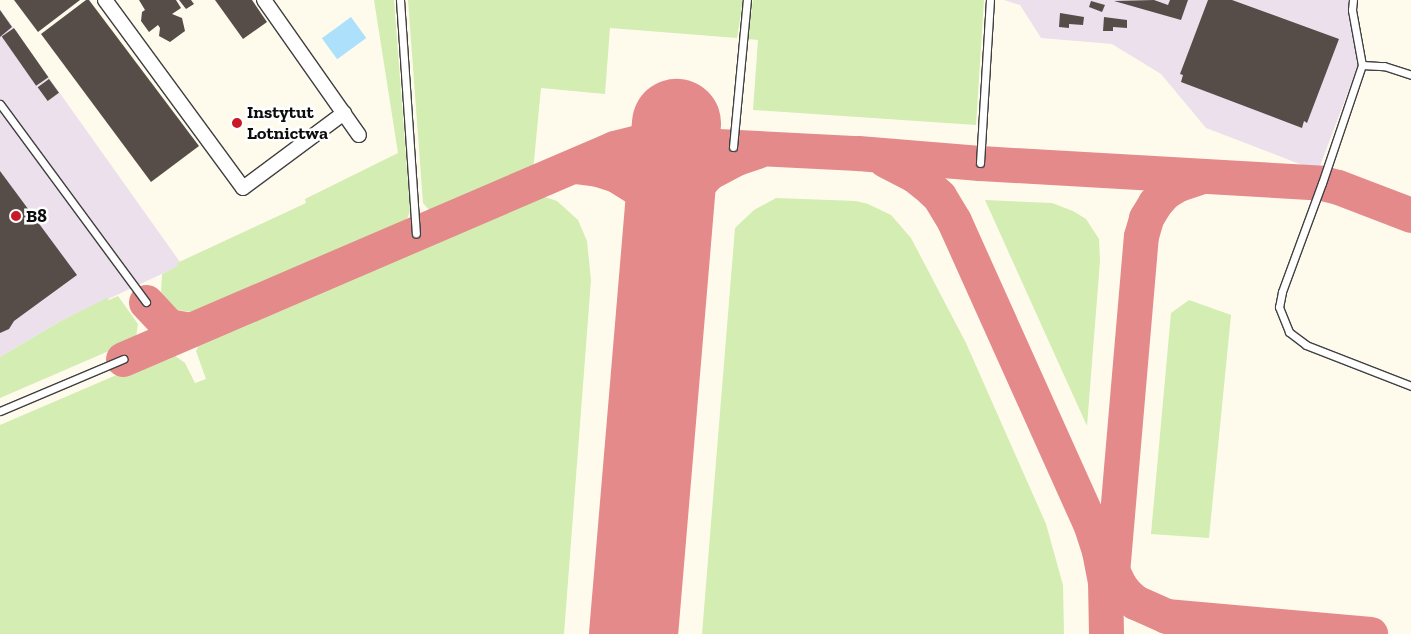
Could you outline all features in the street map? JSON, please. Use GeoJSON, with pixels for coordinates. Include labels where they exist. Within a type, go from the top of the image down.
{"type":"FeatureCollection","features":[{"type":"Feature","properties":{"kind":"street"},"geometry":{"type":"LineString","coordinates":[[105,0],[243,188],[344,112]]}},
{"type":"Feature","properties":{"kind":"street"},"geometry":{"type":"LineString","coordinates":[[264,0],[359,135]]}},
{"type":"Feature","properties":{"kind":"lane"},"geometry":{"type":"LineString","coordinates":[[400,0],[416,233]]}},
{"type":"Feature","properties":{"kind":"lane"},"geometry":{"type":"LineString","coordinates":[[733,147],[747,0]]}},
{"type":"Feature","properties":{"kind":"lane"},"geometry":{"type":"LineString","coordinates":[[980,163],[990,0]]}},
{"type":"Feature","properties":{"kind":"lane"},"geometry":{"type":"LineString","coordinates":[[1353,0],[1352,10],[1362,64],[1322,184],[1282,292],[1279,307],[1288,332],[1306,345],[1411,386]]}},
{"type":"Feature","properties":{"kind":"lane"},"geometry":{"type":"LineString","coordinates":[[1362,64],[1384,66],[1411,74]]}},
{"type":"Feature","properties":{"kind":"lane"},"geometry":{"type":"LineString","coordinates":[[0,104],[146,302]]}},
{"type":"Feature","properties":{"kind":"lane"},"geometry":{"type":"LineString","coordinates":[[0,411],[123,358]]}},
{"type":"Feature","properties":{"kind":"shaded area"},"geometry":{"type":"Polygon","coordinates":[[[1004,0],[1350,0],[1353,37],[1359,63],[1318,171],[1206,128],[1161,74],[1112,44],[1041,38],[1020,5],[1004,0]]]}},
{"type":"Feature","properties":{"kind":"shaded area"},"geometry":{"type":"Polygon","coordinates":[[[0,9],[180,262],[177,263],[179,266],[61,321],[0,357],[0,9]]]}},
{"type":"Feature","properties":{"kind":"green space"},"geometry":{"type":"Polygon","coordinates":[[[374,0],[394,0],[410,210],[408,217],[400,227],[199,313],[177,310],[170,305],[161,292],[162,274],[178,266],[177,263],[306,203],[305,199],[398,153],[374,0]]]}},
{"type":"Feature","properties":{"kind":"green space"},"geometry":{"type":"Polygon","coordinates":[[[408,0],[743,0],[737,38],[610,28],[605,94],[541,88],[533,171],[437,211],[429,210],[423,203],[408,0]]]}},
{"type":"Feature","properties":{"kind":"green space"},"geometry":{"type":"Polygon","coordinates":[[[753,0],[984,0],[976,125],[753,110],[758,40],[748,39],[753,0]]]}},
{"type":"Feature","properties":{"kind":"green space"},"geometry":{"type":"Polygon","coordinates":[[[539,195],[557,201],[578,220],[587,241],[591,280],[564,634],[0,634],[0,425],[163,355],[174,355],[185,363],[195,383],[206,379],[196,351],[203,337],[539,195]]]}},
{"type":"Feature","properties":{"kind":"green space"},"geometry":{"type":"Polygon","coordinates":[[[776,198],[856,201],[868,204],[891,215],[911,238],[966,343],[1046,524],[1063,585],[1064,634],[702,634],[735,228],[754,210],[776,198]]]}},
{"type":"Feature","properties":{"kind":"green space"},"geometry":{"type":"Polygon","coordinates":[[[985,200],[1052,203],[1073,211],[1086,219],[1099,239],[1100,261],[1087,426],[985,200]]]}},
{"type":"Feature","properties":{"kind":"green space"},"geometry":{"type":"Polygon","coordinates":[[[118,296],[138,324],[136,337],[132,341],[0,398],[0,357],[61,321],[107,298],[109,300],[118,296]]]}},
{"type":"Feature","properties":{"kind":"green space"},"geometry":{"type":"Polygon","coordinates":[[[1189,300],[1231,315],[1209,538],[1151,534],[1171,313],[1189,300]]]}},
{"type":"Feature","properties":{"kind":"water"},"geometry":{"type":"Polygon","coordinates":[[[351,17],[366,38],[337,59],[322,38],[351,17]]]}},
{"type":"Feature","properties":{"kind":"building"},"geometry":{"type":"Polygon","coordinates":[[[14,0],[80,0],[38,32],[14,0]]]}},
{"type":"Feature","properties":{"kind":"building"},"geometry":{"type":"Polygon","coordinates":[[[86,0],[89,0],[199,146],[151,182],[41,34],[86,0]]]}},
{"type":"Feature","properties":{"kind":"building"},"geometry":{"type":"Polygon","coordinates":[[[139,0],[176,0],[181,8],[172,14],[182,18],[185,31],[170,42],[159,36],[160,28],[158,25],[149,32],[141,21],[142,12],[145,10],[139,0]]]}},
{"type":"Feature","properties":{"kind":"building"},"geometry":{"type":"Polygon","coordinates":[[[179,0],[191,0],[194,4],[186,9],[179,0]]]}},
{"type":"Feature","properties":{"kind":"building"},"geometry":{"type":"Polygon","coordinates":[[[215,0],[252,0],[267,22],[243,39],[215,0]]]}},
{"type":"Feature","properties":{"kind":"building"},"geometry":{"type":"Polygon","coordinates":[[[1154,0],[1168,5],[1170,0],[1188,0],[1181,20],[1114,1],[1154,0]]]}},
{"type":"Feature","properties":{"kind":"building"},"geometry":{"type":"Polygon","coordinates":[[[1208,0],[1232,0],[1339,39],[1307,123],[1304,121],[1302,128],[1181,82],[1183,75],[1180,74],[1208,0]]]}},
{"type":"Feature","properties":{"kind":"building"},"geometry":{"type":"Polygon","coordinates":[[[1091,1],[1105,5],[1102,12],[1089,7],[1091,1]]]}},
{"type":"Feature","properties":{"kind":"building"},"geometry":{"type":"Polygon","coordinates":[[[0,10],[12,27],[0,37],[0,10]]]}},
{"type":"Feature","properties":{"kind":"building"},"geometry":{"type":"Polygon","coordinates":[[[1060,13],[1084,17],[1083,25],[1069,24],[1069,28],[1059,27],[1060,13]]]}},
{"type":"Feature","properties":{"kind":"building"},"geometry":{"type":"Polygon","coordinates":[[[1104,17],[1127,20],[1127,28],[1113,27],[1113,31],[1103,31],[1104,17]]]}},
{"type":"Feature","properties":{"kind":"building"},"geometry":{"type":"Polygon","coordinates":[[[14,28],[48,77],[36,86],[2,37],[14,28]]]}},
{"type":"Feature","properties":{"kind":"building"},"geometry":{"type":"Polygon","coordinates":[[[49,79],[59,93],[48,101],[38,87],[49,79]]]}},
{"type":"Feature","properties":{"kind":"building","name":"B8"},"geometry":{"type":"Polygon","coordinates":[[[0,171],[77,275],[14,321],[9,329],[0,333],[0,171]]]}},
{"type":"Feature","properties":{"kind":"taxiway"},"geometry":{"type":"LineString","coordinates":[[123,359],[614,148],[638,142],[858,153],[980,163],[1322,183],[1338,187],[1411,215]]}},
{"type":"Feature","properties":{"kind":"taxiway"},"geometry":{"type":"LineString","coordinates":[[666,238],[692,191],[708,173],[736,158],[757,151]]}},
{"type":"Feature","properties":{"kind":"taxiway"},"geometry":{"type":"LineString","coordinates":[[885,160],[913,174],[926,184],[939,196],[954,221],[1090,523],[1099,551],[1105,581],[1106,634]]}},
{"type":"Feature","properties":{"kind":"taxiway"},"geometry":{"type":"LineString","coordinates":[[574,166],[598,169],[616,175],[637,188],[653,204],[666,238]]}},
{"type":"Feature","properties":{"kind":"taxiway"},"geometry":{"type":"LineString","coordinates":[[1112,573],[1141,236],[1146,218],[1155,203],[1165,192],[1178,184],[1200,177]]}},
{"type":"Feature","properties":{"kind":"taxiway"},"geometry":{"type":"LineString","coordinates":[[146,302],[168,326],[190,330]]}},
{"type":"Feature","properties":{"kind":"taxiway"},"geometry":{"type":"LineString","coordinates":[[1105,556],[1119,585],[1126,594],[1135,602],[1166,616],[1370,634]]}},
{"type":"Feature","properties":{"kind":"runway"},"geometry":{"type":"LineString","coordinates":[[633,634],[676,123]]}},
{"type":"Feature","properties":{"kind":"place","name":"Instytut Lotnictwa"},"geometry":{"type":"Point","coordinates":[237,123]}},
{"type":"Feature","properties":{"kind":"place","name":"B8"},"geometry":{"type":"Point","coordinates":[16,216]}}]}
